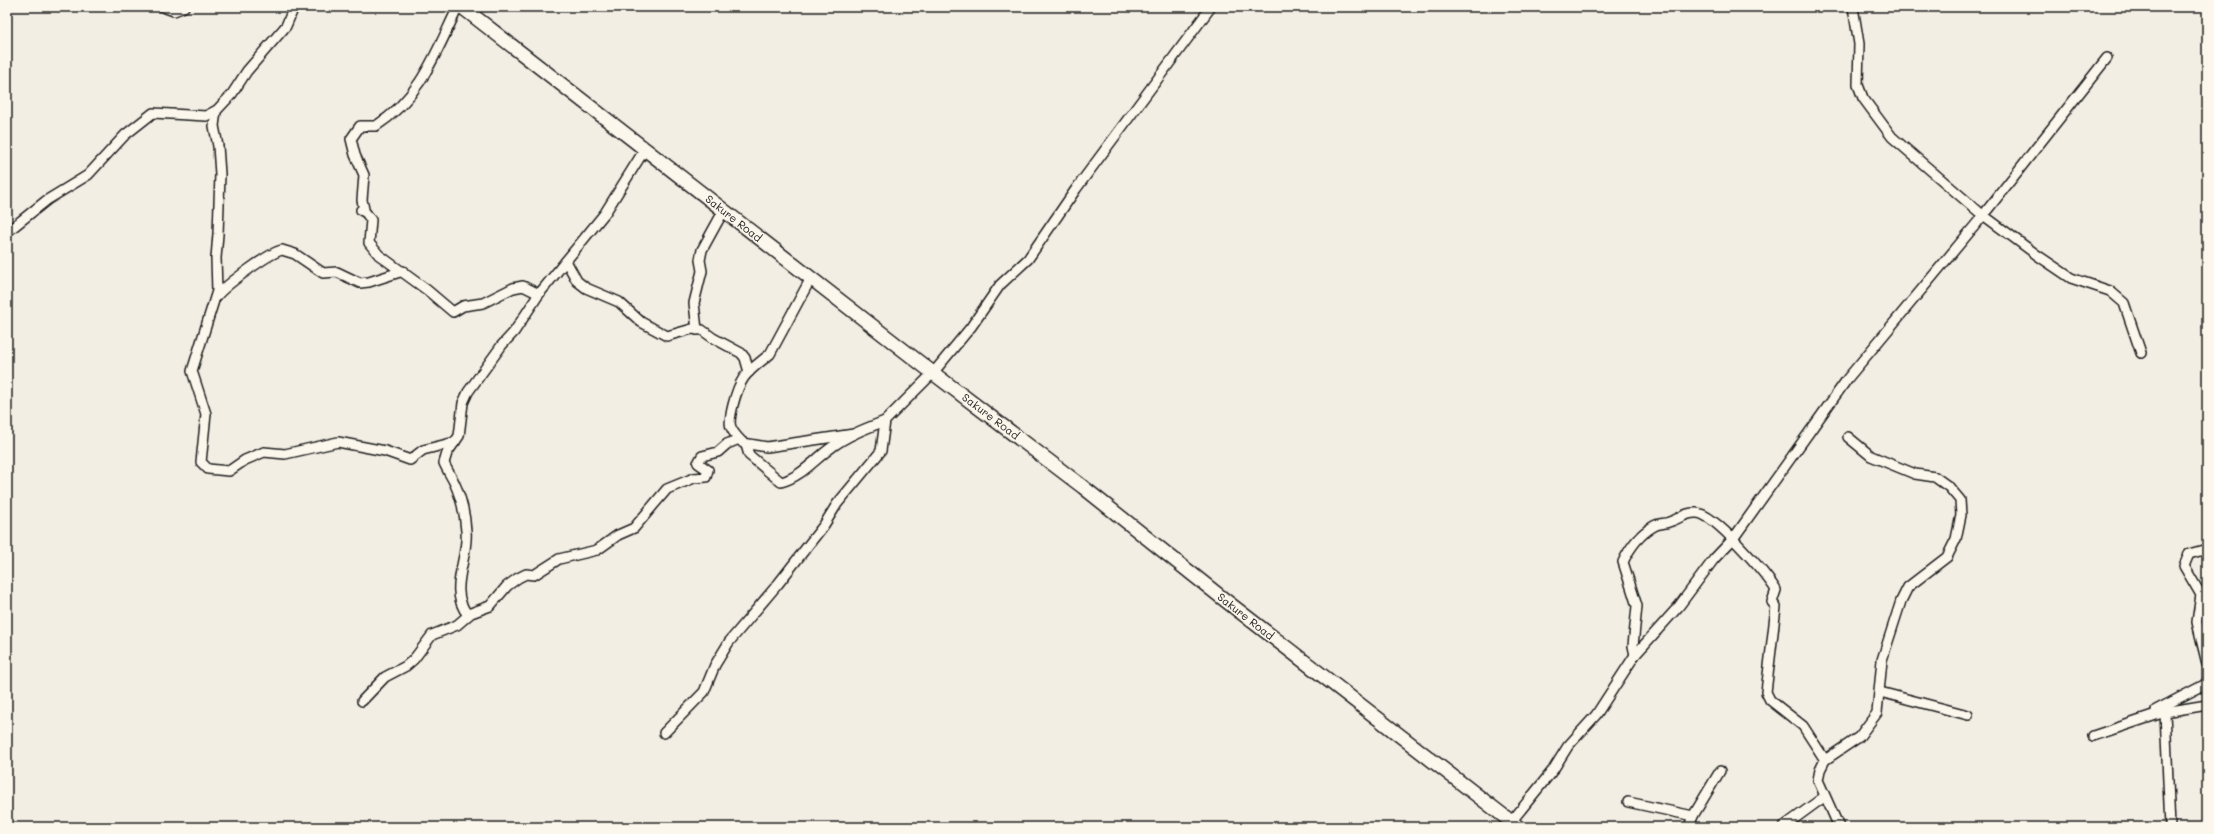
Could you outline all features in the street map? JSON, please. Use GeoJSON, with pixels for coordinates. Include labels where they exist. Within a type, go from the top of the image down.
{"type":"FeatureCollection","features":[{"type":"Feature","properties":{"kind":"street"},"geometry":{"type":"LineString","coordinates":[[163,7],[174,11],[184,7]]}},
{"type":"Feature","properties":{"kind":"street"},"geometry":{"type":"LineString","coordinates":[[7,232],[47,200],[93,171],[125,135],[153,113],[206,116],[216,111],[232,94],[247,71],[286,26],[294,7]]}},
{"type":"Feature","properties":{"kind":"street"},"geometry":{"type":"LineString","coordinates":[[458,7],[423,79],[410,98],[376,126],[360,126],[351,139],[355,155],[364,175],[362,200],[364,209],[361,210],[366,212],[371,220],[369,243],[379,255],[402,271],[453,312],[463,306],[482,304],[514,288],[523,286],[540,294]]}},
{"type":"Feature","properties":{"kind":"street","name":"Sakure Road"},"geometry":{"type":"LineString","coordinates":[[462,7],[933,373],[1083,486],[1512,825]]}},
{"type":"Feature","properties":{"kind":"street"},"geometry":{"type":"LineString","coordinates":[[810,278],[770,354],[759,361],[739,383],[729,420],[743,442],[749,455],[781,482],[796,477],[833,446],[854,434],[885,421],[933,373],[971,328],[1000,285],[1028,259],[1076,189],[1211,7]]}},
{"type":"Feature","properties":{"kind":"street"},"geometry":{"type":"LineString","coordinates":[[1853,7],[1859,44],[1858,86],[1863,98],[1892,137],[1984,215],[2071,278],[2110,291],[2124,303],[2141,353]]}},
{"type":"Feature","properties":{"kind":"street"},"geometry":{"type":"LineString","coordinates":[[1512,825],[1553,770],[1568,746],[1596,715],[1635,655],[1679,606],[1714,559],[1733,539],[1848,378],[1984,215],[2107,58]]}},
{"type":"Feature","properties":{"kind":"street"},"geometry":{"type":"LineString","coordinates":[[216,111],[214,126],[218,146],[220,174],[216,297]]}},
{"type":"Feature","properties":{"kind":"street"},"geometry":{"type":"LineString","coordinates":[[468,615],[463,607],[459,591],[466,542],[464,517],[459,493],[444,463],[447,453],[459,436],[463,403],[468,392],[502,345],[514,332],[540,294],[605,213],[645,149]]}},
{"type":"Feature","properties":{"kind":"street"},"geometry":{"type":"LineString","coordinates":[[697,330],[694,303],[702,271],[700,260],[702,250],[724,210]]}},
{"type":"Feature","properties":{"kind":"street"},"geometry":{"type":"LineString","coordinates":[[402,271],[369,282],[360,283],[337,272],[323,273],[295,254],[282,250],[255,264],[223,289],[216,297],[208,316],[192,371],[206,414],[200,458],[208,469],[229,471],[245,460],[264,452],[285,454],[338,442],[385,451],[410,460],[423,450],[455,442]]}},
{"type":"Feature","properties":{"kind":"street"},"geometry":{"type":"LineString","coordinates":[[566,261],[577,281],[586,288],[619,302],[641,322],[667,336],[702,330],[713,338],[741,353],[745,358],[749,372]]}},
{"type":"Feature","properties":{"kind":"street"},"geometry":{"type":"LineString","coordinates":[[664,733],[704,692],[715,665],[729,642],[778,584],[824,525],[837,504],[881,451],[885,421]]}},
{"type":"Feature","properties":{"kind":"street"},"geometry":{"type":"LineString","coordinates":[[362,701],[385,677],[406,666],[414,659],[432,635],[457,625],[468,615],[490,606],[507,586],[521,576],[536,574],[559,559],[593,553],[618,535],[631,531],[667,489],[694,478],[706,477],[708,470],[698,463],[702,456],[718,452],[727,444],[743,442],[766,447],[854,434]]}},
{"type":"Feature","properties":{"kind":"street"},"geometry":{"type":"LineString","coordinates":[[1839,827],[1824,797],[1818,780],[1825,760],[1859,737],[1877,713],[1882,660],[1901,601],[1908,587],[1947,557],[1956,539],[1961,515],[1960,500],[1949,487],[1935,477],[1916,474],[1871,456],[1848,437]]}},
{"type":"Feature","properties":{"kind":"street"},"geometry":{"type":"LineString","coordinates":[[1635,655],[1633,646],[1637,606],[1623,562],[1630,547],[1656,525],[1670,522],[1683,514],[1698,512],[1710,516],[1733,539],[1776,590],[1772,602],[1776,607],[1766,692],[1770,700],[1803,726],[1825,760]]}},
{"type":"Feature","properties":{"kind":"street"},"geometry":{"type":"LineString","coordinates":[[2207,549],[2189,554],[2184,566],[2201,595],[2197,622],[2207,664]]}},
{"type":"Feature","properties":{"kind":"street"},"geometry":{"type":"LineString","coordinates":[[2136,721],[2207,682]]}},
{"type":"Feature","properties":{"kind":"street"},"geometry":{"type":"LineString","coordinates":[[1880,692],[1968,715]]}},
{"type":"Feature","properties":{"kind":"street"},"geometry":{"type":"LineString","coordinates":[[2093,736],[2165,712],[2207,705]]}},
{"type":"Feature","properties":{"kind":"street"},"geometry":{"type":"LineString","coordinates":[[2165,712],[2170,827]]}},
{"type":"Feature","properties":{"kind":"street"},"geometry":{"type":"LineString","coordinates":[[1689,827],[1720,772]]}},
{"type":"Feature","properties":{"kind":"street"},"geometry":{"type":"LineString","coordinates":[[1782,827],[1824,797]]}},
{"type":"Feature","properties":{"kind":"street"},"geometry":{"type":"LineString","coordinates":[[1628,802],[1694,816]]}}]}
